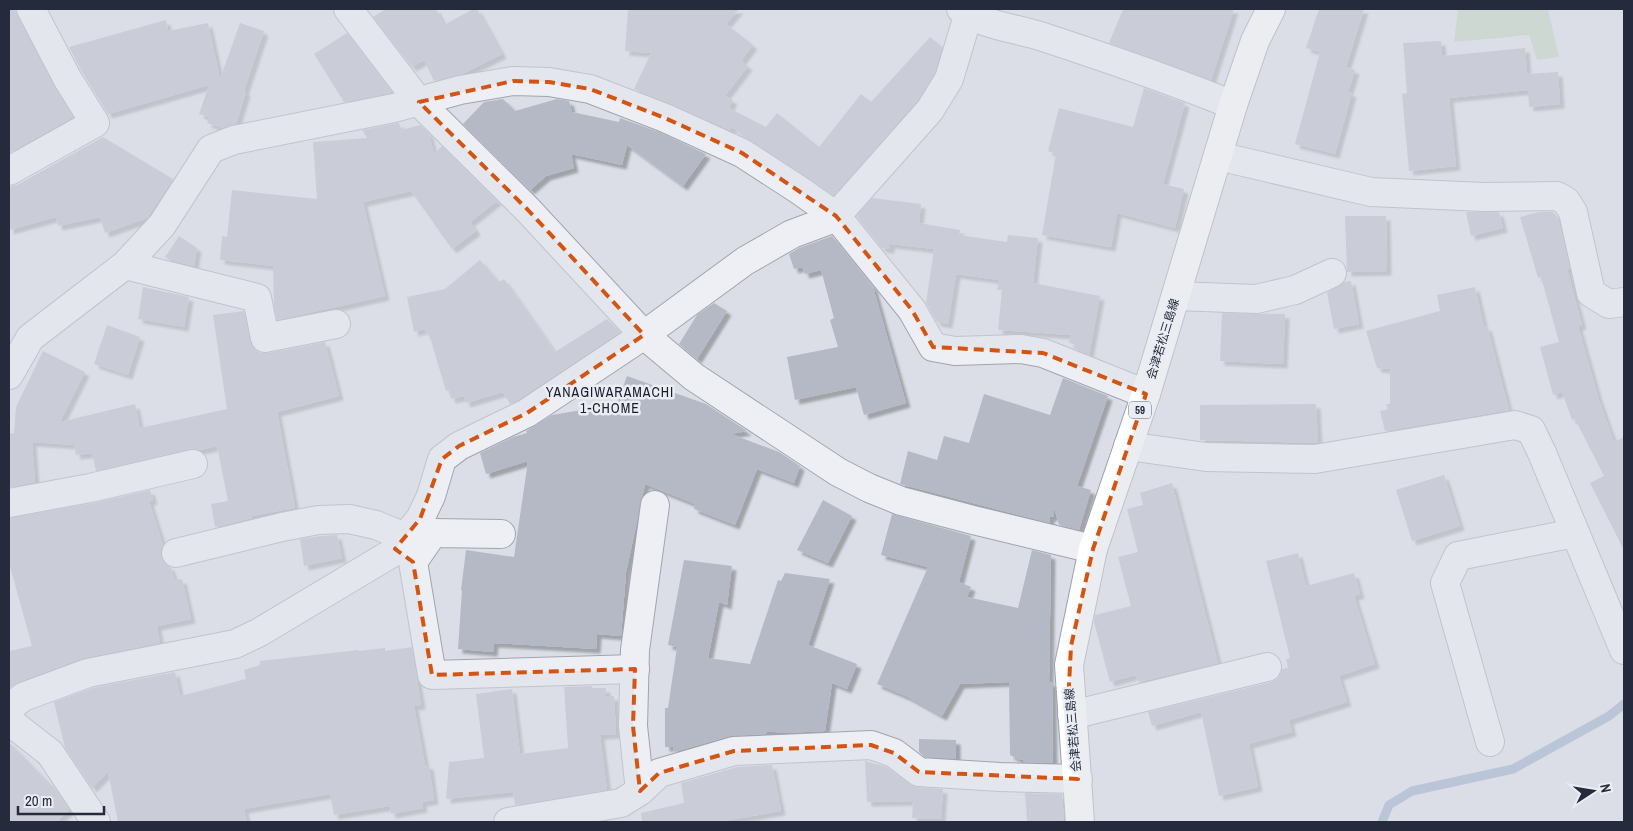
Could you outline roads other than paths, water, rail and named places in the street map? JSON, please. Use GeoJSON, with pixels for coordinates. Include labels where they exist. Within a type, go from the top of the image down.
{"type":"FeatureCollection","features":[{"type":"Feature","properties":{"kind":"main road","name":"会津若松三島線"},"geometry":{"type":"LineString","coordinates":[[1080,822],[1069,665],[1093,549],[1146,394],[1233,104],[1255,41],[1271,9]]}},
{"type":"Feature","properties":{"kind":"street"},"geometry":{"type":"LineString","coordinates":[[9,171],[95,123],[67,78],[31,9]]}},
{"type":"Feature","properties":{"kind":"street"},"geometry":{"type":"LineString","coordinates":[[348,9],[419,102],[528,210],[644,335],[694,377],[838,472],[868,488],[901,501],[1093,549]]}},
{"type":"Feature","properties":{"kind":"street"},"geometry":{"type":"LineString","coordinates":[[404,549],[432,496],[442,460],[459,446],[527,413],[644,335],[745,261],[792,234],[836,216],[930,110],[949,79],[966,10],[1000,26],[1050,39],[1233,104]]}},
{"type":"Feature","properties":{"kind":"street"},"geometry":{"type":"LineString","coordinates":[[9,375],[30,338],[125,265],[162,225],[210,149],[234,140],[419,102],[460,90],[513,81],[549,82],[590,89],[665,118],[742,153],[836,216],[912,310],[933,347],[954,351],[1021,349],[1043,353],[1146,394]]}},
{"type":"Feature","properties":{"kind":"street"},"geometry":{"type":"LineString","coordinates":[[1218,156],[1371,192],[1484,197],[1557,196],[1566,201],[1574,212],[1591,293],[1609,304],[1624,302]]}},
{"type":"Feature","properties":{"kind":"street"},"geometry":{"type":"LineString","coordinates":[[125,265],[257,298],[265,338],[336,324]]}},
{"type":"Feature","properties":{"kind":"street"},"geometry":{"type":"LineString","coordinates":[[1176,296],[1256,299],[1295,290],[1332,274]]}},
{"type":"Feature","properties":{"kind":"street"},"geometry":{"type":"LineString","coordinates":[[1128,446],[1206,457],[1315,459],[1515,425],[1531,430],[1624,650]]}},
{"type":"Feature","properties":{"kind":"street"},"geometry":{"type":"LineString","coordinates":[[9,503],[90,488],[193,464]]}},
{"type":"Feature","properties":{"kind":"street"},"geometry":{"type":"LineString","coordinates":[[632,804],[635,650],[655,505]]}},
{"type":"Feature","properties":{"kind":"street"},"geometry":{"type":"LineString","coordinates":[[176,553],[318,520],[349,519],[376,525],[404,549],[432,675],[635,669]]}},
{"type":"Feature","properties":{"kind":"street"},"geometry":{"type":"LineString","coordinates":[[9,708],[23,697],[88,673],[236,644],[260,632],[392,553],[404,549],[434,533],[501,534]]}},
{"type":"Feature","properties":{"kind":"street"},"geometry":{"type":"LineString","coordinates":[[1490,742],[1445,583],[1458,556],[1575,533]]}},
{"type":"Feature","properties":{"kind":"street"},"geometry":{"type":"LineString","coordinates":[[1072,715],[1267,667]]}},
{"type":"Feature","properties":{"kind":"street"},"geometry":{"type":"LineString","coordinates":[[9,721],[50,753],[96,822]]}},
{"type":"Feature","properties":{"kind":"street"},"geometry":{"type":"LineString","coordinates":[[632,804],[659,773],[734,751],[872,746],[894,752],[919,772],[1078,779]]}},
{"type":"Feature","properties":{"kind":"street"},"geometry":{"type":"LineString","coordinates":[[508,822],[621,803],[632,804]]}},
{"type":"Feature","properties":{"kind":"waterway"},"geometry":{"type":"LineString","coordinates":[[1382,822],[1389,805],[1412,791],[1513,769],[1609,716],[1624,704]]}},
{"type":"Feature","properties":{"kind":"district","name":"YANAGIWARAMACHI 1-CHOME"},"geometry":{"type":"Point","coordinates":[610,400]}}]}
